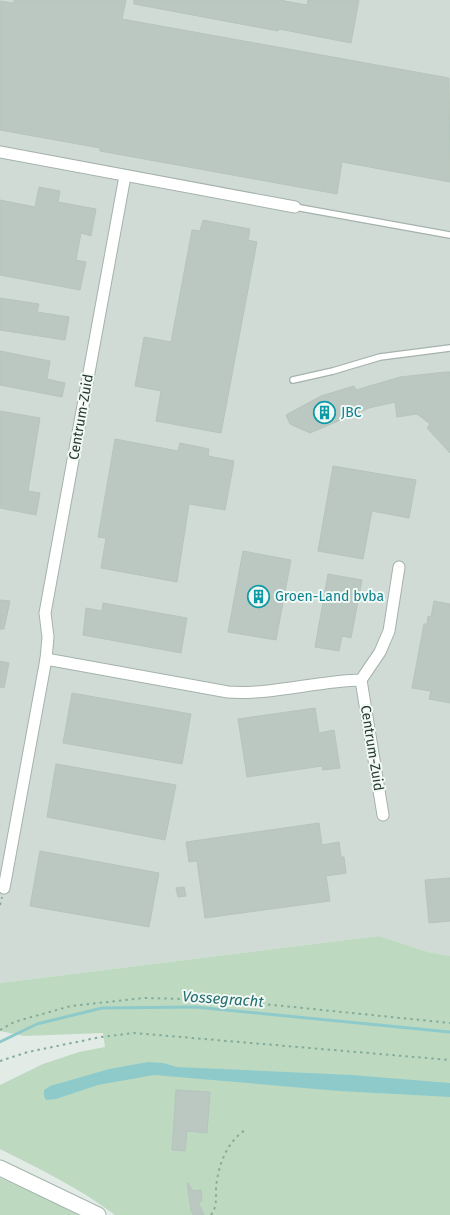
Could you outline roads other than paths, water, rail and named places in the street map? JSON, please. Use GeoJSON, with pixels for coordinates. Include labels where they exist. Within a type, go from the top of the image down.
{"type":"FeatureCollection","features":[{"type":"Feature","properties":{"kind":"street"},"geometry":{"type":"LineString","coordinates":[[0,152],[295,207]]}},
{"type":"Feature","properties":{"kind":"street","name":"Centrum-Zuid"},"geometry":{"type":"LineString","coordinates":[[4,888],[6,841],[46,659],[48,637],[45,613],[125,176]]}},
{"type":"Feature","properties":{"kind":"street"},"geometry":{"type":"LineString","coordinates":[[46,659],[248,694],[336,681],[361,680],[380,652],[389,631],[399,566]]}},
{"type":"Feature","properties":{"kind":"street","name":"Centrum-Zuid"},"geometry":{"type":"LineString","coordinates":[[361,680],[383,816]]}},
{"type":"Feature","properties":{"kind":"street"},"geometry":{"type":"LineString","coordinates":[[0,1168],[98,1215]]}},
{"type":"Feature","properties":{"kind":"lane"},"geometry":{"type":"LineString","coordinates":[[295,207],[450,235]]}},
{"type":"Feature","properties":{"kind":"lane"},"geometry":{"type":"LineString","coordinates":[[293,380],[380,357],[450,348]]}},
{"type":"Feature","properties":{"kind":"water"},"geometry":{"type":"Polygon","coordinates":[[[148,1062],[163,1063],[177,1067],[352,1075],[450,1083],[450,1097],[339,1091],[154,1075],[98,1085],[56,1099],[46,1100],[44,1096],[44,1090],[50,1086],[109,1069],[148,1062]]]}},
{"type":"Feature","properties":{"kind":"waterway","name":"Vossegracht"},"geometry":{"type":"LineString","coordinates":[[0,1042],[37,1024],[102,1008],[195,1007],[450,1032]]}},
{"type":"Feature","properties":{"kind":"place","name":"JBC"},"geometry":{"type":"Point","coordinates":[325,412]}},
{"type":"Feature","properties":{"kind":"place","name":"Groen-Land bvba"},"geometry":{"type":"Point","coordinates":[259,596]}}]}
